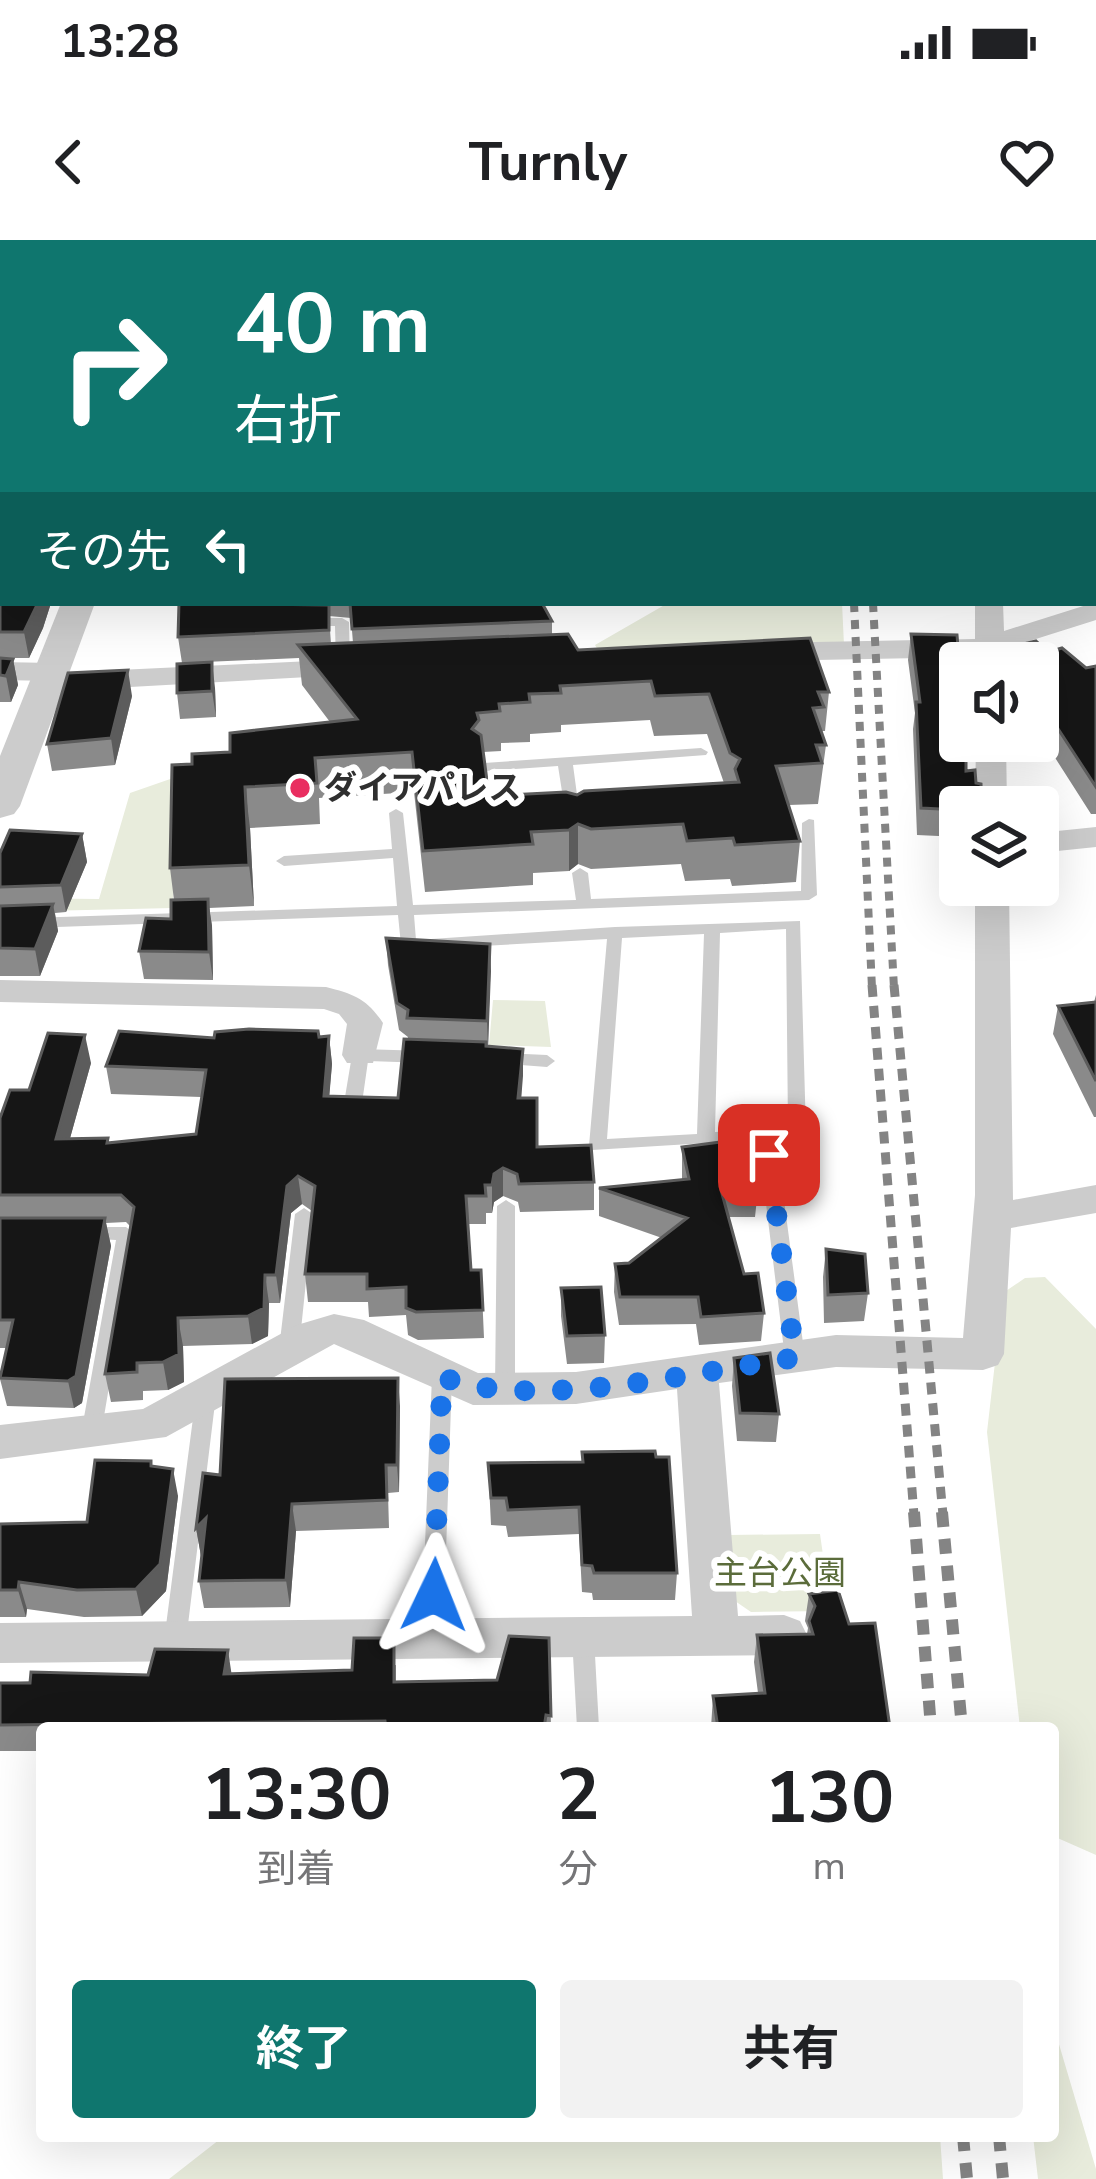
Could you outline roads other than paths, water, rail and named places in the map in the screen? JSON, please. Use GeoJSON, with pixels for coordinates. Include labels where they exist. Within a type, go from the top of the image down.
{"type":"FeatureCollection","features":[{"type":"Feature","properties":{"kind":"street"},"geometry":{"type":"LineString","coordinates":[[0,806],[77,606]]}},
{"type":"Feature","properties":{"kind":"street"},"geometry":{"type":"LineString","coordinates":[[989,606],[990,642]]}},
{"type":"Feature","properties":{"kind":"street"},"geometry":{"type":"LineString","coordinates":[[1020,642],[1096,611]]}},
{"type":"Feature","properties":{"kind":"street"},"geometry":{"type":"LineString","coordinates":[[734,653],[939,654]]}},
{"type":"Feature","properties":{"kind":"street"},"geometry":{"type":"LineString","coordinates":[[0,671],[50,677],[387,667]]}},
{"type":"Feature","properties":{"kind":"street"},"geometry":{"type":"LineString","coordinates":[[1059,841],[1096,837]]}},
{"type":"Feature","properties":{"kind":"street"},"geometry":{"type":"LineString","coordinates":[[0,1442],[151,1425],[334,1329],[349,1331],[473,1389],[575,1388],[836,1351],[983,1354],[992,1218],[992,906]]}},
{"type":"Feature","properties":{"kind":"street"},"geometry":{"type":"LineString","coordinates":[[0,991],[326,998],[352,1006],[364,1023],[360,1055]]}},
{"type":"Feature","properties":{"kind":"street"},"geometry":{"type":"LineString","coordinates":[[992,1218],[1096,1199]]}},
{"type":"Feature","properties":{"kind":"street"},"geometry":{"type":"LineString","coordinates":[[698,1371],[716,1635]]}},
{"type":"Feature","properties":{"kind":"street"},"geometry":{"type":"LineString","coordinates":[[0,1642],[784,1635]]}},
{"type":"Feature","properties":{"kind":"lane"},"geometry":{"type":"LineString","coordinates":[[311,622],[342,622],[344,668]]}},
{"type":"Feature","properties":{"kind":"lane"},"geometry":{"type":"LineString","coordinates":[[484,766],[701,752]]}},
{"type":"Feature","properties":{"kind":"lane"},"geometry":{"type":"LineString","coordinates":[[565,761],[573,820]]}},
{"type":"Feature","properties":{"kind":"lane"},"geometry":{"type":"LineString","coordinates":[[554,814],[573,820],[595,811]]}},
{"type":"Feature","properties":{"kind":"lane"},"geometry":{"type":"LineString","coordinates":[[396,813],[409,945],[615,932],[794,924],[797,1133],[598,1146],[615,932]]}},
{"type":"Feature","properties":{"kind":"lane"},"geometry":{"type":"LineString","coordinates":[[0,924],[406,914],[809,895],[809,823]]}},
{"type":"Feature","properties":{"kind":"lane"},"geometry":{"type":"LineString","coordinates":[[284,861],[399,854]]}},
{"type":"Feature","properties":{"kind":"lane"},"geometry":{"type":"LineString","coordinates":[[580,873],[584,904]]}},
{"type":"Feature","properties":{"kind":"lane"},"geometry":{"type":"LineString","coordinates":[[706,1139],[712,928]]}},
{"type":"Feature","properties":{"kind":"lane"},"geometry":{"type":"LineString","coordinates":[[352,1103],[360,1055],[443,1057]]}},
{"type":"Feature","properties":{"kind":"lane"},"geometry":{"type":"LineString","coordinates":[[484,1058],[547,1060]]}},
{"type":"Feature","properties":{"kind":"lane"},"geometry":{"type":"LineString","coordinates":[[769,1155],[795,1358]]}},
{"type":"Feature","properties":{"kind":"lane"},"geometry":{"type":"LineString","coordinates":[[505,1390],[506,1206]]}},
{"type":"Feature","properties":{"kind":"lane"},"geometry":{"type":"LineString","coordinates":[[289,1349],[304,1214]]}},
{"type":"Feature","properties":{"kind":"lane"},"geometry":{"type":"LineString","coordinates":[[67,1232],[126,1234],[91,1433]]}},
{"type":"Feature","properties":{"kind":"lane"},"geometry":{"type":"LineString","coordinates":[[432,1639],[442,1377]]}},
{"type":"Feature","properties":{"kind":"lane"},"geometry":{"type":"LineString","coordinates":[[176,1640],[206,1394]]}},
{"type":"Feature","properties":{"kind":"lane"},"geometry":{"type":"LineString","coordinates":[[583,1637],[588,1722]]}},
{"type":"Feature","properties":{"kind":"railway"},"geometry":{"type":"LineString","coordinates":[[854,606],[872,988]]}},
{"type":"Feature","properties":{"kind":"railway"},"geometry":{"type":"LineString","coordinates":[[873,606],[894,988]]}},
{"type":"Feature","properties":{"kind":"railway"},"geometry":{"type":"LineString","coordinates":[[872,985],[914,1515]]}},
{"type":"Feature","properties":{"kind":"railway"},"geometry":{"type":"LineString","coordinates":[[894,985],[943,1515]]}},
{"type":"Feature","properties":{"kind":"railway"},"geometry":{"type":"LineString","coordinates":[[914,1512],[931,1722]]}},
{"type":"Feature","properties":{"kind":"railway"},"geometry":{"type":"LineString","coordinates":[[942,1512],[961,1722]]}},
{"type":"Feature","properties":{"kind":"railway"},"geometry":{"type":"LineString","coordinates":[[964,2142],[967,2179]]}},
{"type":"Feature","properties":{"kind":"railway"},"geometry":{"type":"LineString","coordinates":[[1000,2142],[1003,2179]]}},
{"type":"Feature","properties":{"kind":"place","name":"ダイアパレス"},"geometry":{"type":"Point","coordinates":[300,788]}},
{"type":"Feature","properties":{"kind":"park label","name":"主台公園"},"geometry":{"type":"Point","coordinates":[780,1573]}}]}
